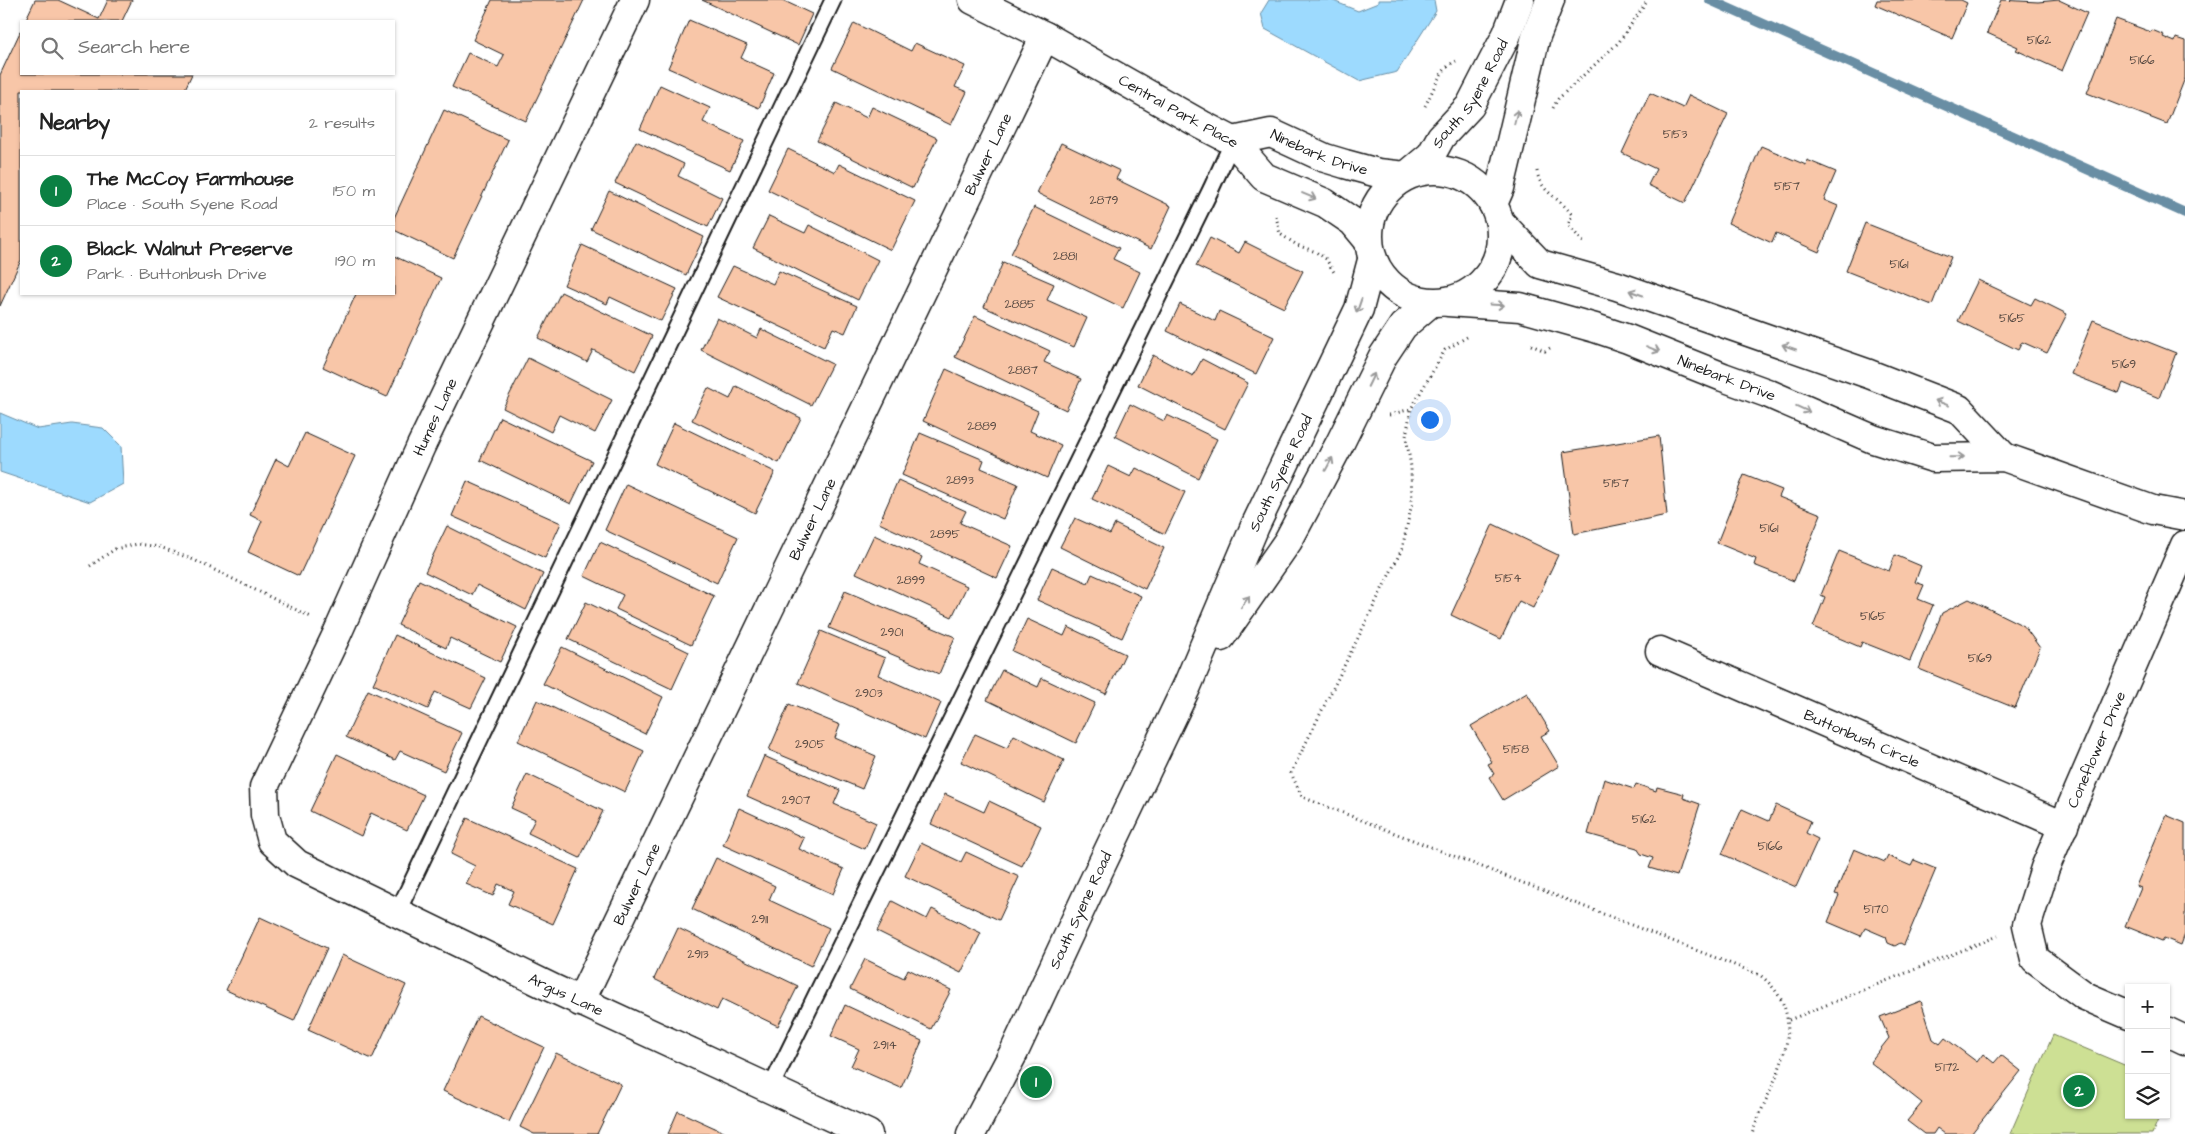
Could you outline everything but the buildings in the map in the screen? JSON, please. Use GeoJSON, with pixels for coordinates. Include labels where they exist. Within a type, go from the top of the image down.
{"type":"FeatureCollection","features":[{"type":"Feature","properties":{"kind":"street","name":"Humes Lane"},"geometry":{"type":"LineString","coordinates":[[272,842],[265,815],[264,787],[421,446],[635,0]]}},
{"type":"Feature","properties":{"kind":"street","name":"Central Park Place"},"geometry":{"type":"LineString","coordinates":[[973,0],[1045,36],[1233,141],[1264,177],[1325,203],[1353,222],[1370,250]]}},
{"type":"Feature","properties":{"kind":"street","name":"South Syene Road"},"geometry":{"type":"LineString","coordinates":[[971,1134],[1014,1052],[1090,888],[1188,686],[1255,526],[1359,309],[1370,250],[1370,220],[1377,202],[1390,186],[1406,176],[1431,155],[1441,137],[1470,106],[1507,34],[1520,0]]}},
{"type":"Feature","properties":{"kind":"street","name":"South Syene Road"},"geometry":{"type":"LineString","coordinates":[[1188,686],[1288,541],[1383,356],[1403,326],[1439,302],[1465,296],[1479,286],[1490,273],[1500,248],[1501,240],[1496,213],[1500,188],[1536,36],[1550,0]]}},
{"type":"Feature","properties":{"kind":"street","name":"Bulwer Lane"},"geometry":{"type":"LineString","coordinates":[[580,1002],[1045,36]]}},
{"type":"Feature","properties":{"kind":"street","name":"Ninebark Drive"},"geometry":{"type":"LineString","coordinates":[[1233,141],[1271,133],[1325,158],[1378,173],[1406,176]]}},
{"type":"Feature","properties":{"kind":"street","name":"South Syene Road"},"geometry":{"type":"LineString","coordinates":[[1406,176],[1426,170],[1445,170],[1464,177],[1481,188],[1496,213]]}},
{"type":"Feature","properties":{"kind":"street","name":"Ninebark Drive"},"geometry":{"type":"LineString","coordinates":[[1496,213],[1540,264],[1626,289],[1869,374],[1959,409],[2004,457]]}},
{"type":"Feature","properties":{"kind":"street"},"geometry":{"type":"LineString","coordinates":[[1370,250],[1381,276],[1394,290],[1411,298],[1439,302]]}},
{"type":"Feature","properties":{"kind":"street","name":"Ninebark Drive"},"geometry":{"type":"LineString","coordinates":[[1439,302],[1520,307],[1628,339],[1723,378],[1767,393],[1873,439],[1933,458],[2004,457],[2153,510],[2185,516]]}},
{"type":"Feature","properties":{"kind":"street","name":"Coneflower Drive"},"geometry":{"type":"LineString","coordinates":[[2027,925],[2045,868],[2185,545]]}},
{"type":"Feature","properties":{"kind":"street","name":"Buttonbush Circle"},"geometry":{"type":"LineString","coordinates":[[1660,651],[2064,826]]}},
{"type":"Feature","properties":{"kind":"street","name":"Argus Lane"},"geometry":{"type":"LineString","coordinates":[[272,842],[297,864],[397,913],[580,1002],[868,1134]]}},
{"type":"Feature","properties":{"kind":"street"},"geometry":{"type":"LineString","coordinates":[[2027,925],[2035,960],[2085,996],[2125,1013]]}},
{"type":"Feature","properties":{"kind":"street"},"geometry":{"type":"LineString","coordinates":[[2170,1033],[2185,1040]]}},
{"type":"Feature","properties":{"kind":"lane"},"geometry":{"type":"LineString","coordinates":[[397,913],[833,0]]}},
{"type":"Feature","properties":{"kind":"lane"},"geometry":{"type":"LineString","coordinates":[[770,1089],[1207,198],[1233,141]]}},
{"type":"Feature","properties":{"kind":"path"},"geometry":{"type":"LineString","coordinates":[[1550,113],[1558,100],[1619,42],[1648,0]]}},
{"type":"Feature","properties":{"kind":"path"},"geometry":{"type":"LineString","coordinates":[[1421,113],[1439,77],[1451,63]]}},
{"type":"Feature","properties":{"kind":"path"},"geometry":{"type":"LineString","coordinates":[[1536,163],[1538,178],[1543,189],[1566,206],[1572,215],[1568,225],[1580,238]]}},
{"type":"Feature","properties":{"kind":"path"},"geometry":{"type":"LineString","coordinates":[[1277,222],[1280,234],[1326,259],[1336,276]]}},
{"type":"Feature","properties":{"kind":"path"},"geometry":{"type":"LineString","coordinates":[[1471,336],[1462,338],[1445,350],[1411,410],[1406,436],[1411,466],[1412,503],[1402,549],[1291,772],[1302,797],[1760,975],[1773,986],[1783,1002],[1788,1020],[1786,1046],[1752,1134]]}},
{"type":"Feature","properties":{"kind":"path"},"geometry":{"type":"LineString","coordinates":[[1396,413],[1411,410]]}},
{"type":"Feature","properties":{"kind":"path"},"geometry":{"type":"LineString","coordinates":[[90,566],[115,549],[138,544],[160,547],[194,560],[303,613],[336,634]]}},
{"type":"Feature","properties":{"kind":"path"},"geometry":{"type":"LineString","coordinates":[[1788,1020],[2027,925]]}},
{"type":"Feature","properties":{"kind":"green space"},"geometry":{"type":"Polygon","coordinates":[[[2053,1035],[2125,1065],[2125,1119],[2158,1119],[2152,1134],[2010,1134],[2053,1035]]]}},
{"type":"Feature","properties":{"kind":"water"},"geometry":{"type":"Polygon","coordinates":[[[1269,0],[1331,0],[1358,11],[1378,3],[1378,0],[1434,0],[1436,11],[1397,72],[1359,81],[1265,29],[1261,13],[1269,0]]]}},
{"type":"Feature","properties":{"kind":"water"},"geometry":{"type":"Polygon","coordinates":[[[0,413],[38,429],[72,424],[103,428],[121,446],[123,484],[90,502],[0,472],[0,413]]]}},
{"type":"Feature","properties":{"kind":"waterway"},"geometry":{"type":"LineString","coordinates":[[1710,0],[2185,213]]}},
{"type":"Feature","properties":{"kind":"place","name":"The McCoy Farmhouse"},"geometry":{"type":"Point","coordinates":[1036,1082]}},
{"type":"Feature","properties":{"kind":"place","name":"Black Walnut Preserve"},"geometry":{"type":"Point","coordinates":[2079,1091]}}]}
